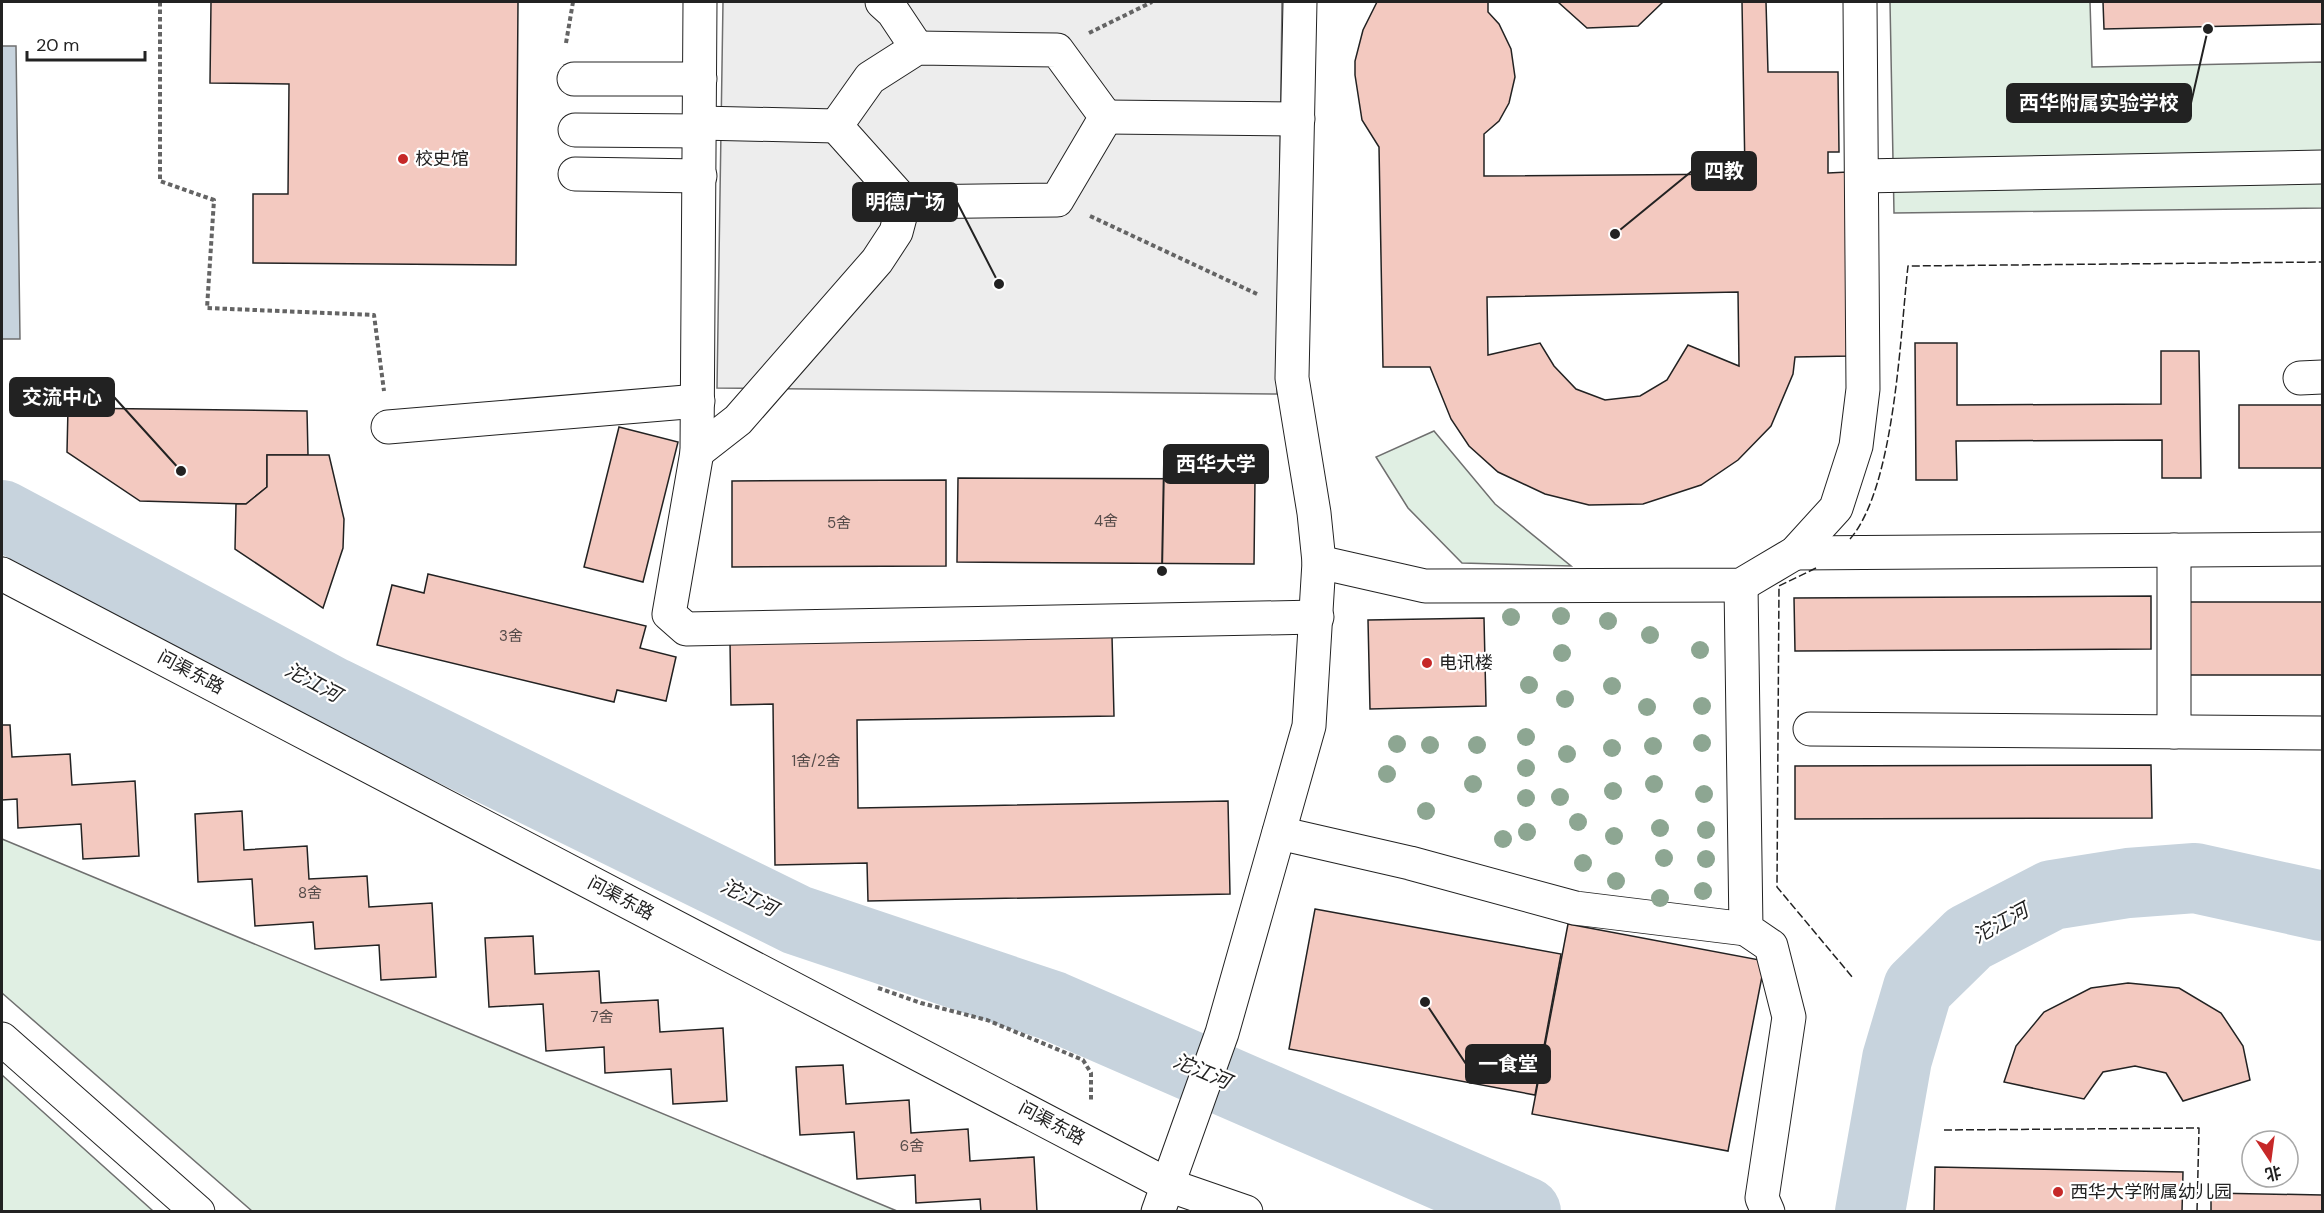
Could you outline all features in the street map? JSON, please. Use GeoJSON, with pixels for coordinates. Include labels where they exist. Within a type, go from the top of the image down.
{"type":"FeatureCollection","features":[{"type":"Feature","properties":{"kind":"street"},"geometry":{"type":"LineString","coordinates":[[700,2],[697,452],[669,614],[686,629],[1317,617]]}},
{"type":"Feature","properties":{"kind":"street"},"geometry":{"type":"LineString","coordinates":[[882,2],[893,12],[917,48]]}},
{"type":"Feature","properties":{"kind":"street"},"geometry":{"type":"LineString","coordinates":[[1167,1188],[1222,1033],[1309,726],[1319,562],[1314,513],[1292,378],[1300,2]]}},
{"type":"Feature","properties":{"kind":"street"},"geometry":{"type":"LineString","coordinates":[[1319,562],[1425,586],[1741,585],[1795,553],[1836,508],[1856,446],[1863,389],[1860,2]]}},
{"type":"Feature","properties":{"kind":"street"},"geometry":{"type":"LineString","coordinates":[[836,126],[870,78],[917,48],[1057,50],[1106,117]]}},
{"type":"Feature","properties":{"kind":"street"},"geometry":{"type":"LineString","coordinates":[[574,79],[700,79]]}},
{"type":"Feature","properties":{"kind":"street"},"geometry":{"type":"LineString","coordinates":[[1106,117],[1298,120]]}},
{"type":"Feature","properties":{"kind":"street"},"geometry":{"type":"LineString","coordinates":[[575,129],[836,126],[904,202],[1057,200],[1106,117]]}},
{"type":"Feature","properties":{"kind":"street"},"geometry":{"type":"LineString","coordinates":[[1862,176],[2322,167]]}},
{"type":"Feature","properties":{"kind":"street"},"geometry":{"type":"LineString","coordinates":[[575,174],[700,176]]}},
{"type":"Feature","properties":{"kind":"street"},"geometry":{"type":"LineString","coordinates":[[697,452],[738,420],[877,261],[896,232],[904,202]]}},
{"type":"Feature","properties":{"kind":"street"},"geometry":{"type":"LineString","coordinates":[[388,427],[698,401]]}},
{"type":"Feature","properties":{"kind":"street"},"geometry":{"type":"LineString","coordinates":[[1795,553],[2322,549]]}},
{"type":"Feature","properties":{"kind":"street"},"geometry":{"type":"LineString","coordinates":[[2174,550],[2174,732]]}},
{"type":"Feature","properties":{"kind":"street","name":"问渠东路"},"geometry":{"type":"LineString","coordinates":[[2,574],[1167,1188],[1246,1212]]}},
{"type":"Feature","properties":{"kind":"street"},"geometry":{"type":"LineString","coordinates":[[1741,585],[1746,929]]}},
{"type":"Feature","properties":{"kind":"street"},"geometry":{"type":"LineString","coordinates":[[1810,729],[2322,733]]}},
{"type":"Feature","properties":{"kind":"street"},"geometry":{"type":"LineString","coordinates":[[1279,833],[1410,863],[1575,908],[1746,929],[1771,946],[1789,1017],[1762,1198],[1768,1212]]}},
{"type":"Feature","properties":{"kind":"street"},"geometry":{"type":"LineString","coordinates":[[2,1039],[198,1212]]}},
{"type":"Feature","properties":{"kind":"path"},"geometry":{"type":"LineString","coordinates":[[160,2],[160,181],[214,200],[207,308],[374,315],[388,427]]}},
{"type":"Feature","properties":{"kind":"path"},"geometry":{"type":"LineString","coordinates":[[1057,50],[1152,2]]}},
{"type":"Feature","properties":{"kind":"path"},"geometry":{"type":"LineString","coordinates":[[1057,200],[1293,310]]}},
{"type":"Feature","properties":{"kind":"green space"},"geometry":{"type":"Polygon","coordinates":[[[1890,2],[2090,2],[2092,67],[2322,62],[2322,208],[1894,213],[1890,2]]]}},
{"type":"Feature","properties":{"kind":"green space"},"geometry":{"type":"Polygon","coordinates":[[[1434,431],[1495,504],[1571,566],[1462,563],[1408,508],[1376,457],[1434,431]]]}},
{"type":"Feature","properties":{"kind":"green space"},"geometry":{"type":"Polygon","coordinates":[[[2,839],[897,1211],[252,1211],[2,993],[2,839]]]}},
{"type":"Feature","properties":{"kind":"green space"},"geometry":{"type":"Polygon","coordinates":[[[2,1075],[153,1211],[2,1211],[2,1075]]]}},
{"type":"Feature","properties":{"kind":"shaded area"},"geometry":{"type":"Polygon","coordinates":[[[723,2],[1282,2],[1277,394],[717,388],[723,2]]]}},
{"type":"Feature","properties":{"kind":"shaded area"},"geometry":{"type":"Polygon","coordinates":[[[2,46],[16,46],[20,339],[2,339],[2,46]]]}},
{"type":"Feature","properties":{"kind":"building","name":"校史馆"},"geometry":{"type":"Polygon","coordinates":[[[211,2],[518,2],[516,265],[253,263],[253,194],[288,194],[289,84],[210,83],[211,2]]]}},
{"type":"Feature","properties":{"kind":"building"},"geometry":{"type":"Polygon","coordinates":[[[1377,2],[1488,2],[1488,12],[1499,24],[1511,49],[1515,77],[1509,103],[1499,121],[1484,134],[1484,176],[1745,174],[1742,2],[1766,2],[1768,72],[1838,72],[1839,152],[1828,152],[1828,173],[1848,172],[1851,356],[1795,357],[1793,374],[1771,426],[1738,460],[1701,485],[1643,504],[1589,505],[1545,494],[1498,472],[1469,446],[1451,419],[1430,367],[1383,367],[1379,147],[1362,120],[1355,75],[1355,61],[1363,30],[1377,2]],[[1738,292],[1487,297],[1488,355],[1540,343],[1554,366],[1576,389],[1605,400],[1640,396],[1667,380],[1688,345],[1739,366],[1738,292]]]}},
{"type":"Feature","properties":{"kind":"building"},"geometry":{"type":"Polygon","coordinates":[[[1558,2],[1663,2],[1638,26],[1587,28],[1558,2]]]}},
{"type":"Feature","properties":{"kind":"building"},"geometry":{"type":"Polygon","coordinates":[[[2103,2],[2322,2],[2322,24],[2104,29],[2103,2]]]}},
{"type":"Feature","properties":{"kind":"building"},"geometry":{"type":"Polygon","coordinates":[[[1915,343],[1957,343],[1957,405],[2161,404],[2161,351],[2199,351],[2201,478],[2162,478],[2162,440],[1956,441],[1957,480],[1916,480],[1915,343]]]}},
{"type":"Feature","properties":{"kind":"building"},"geometry":{"type":"Polygon","coordinates":[[[2239,405],[2322,405],[2322,468],[2239,468],[2239,405]]]}},
{"type":"Feature","properties":{"kind":"building"},"geometry":{"type":"Polygon","coordinates":[[[68,408],[307,411],[308,455],[267,455],[267,487],[246,504],[140,501],[67,452],[68,408]]]}},
{"type":"Feature","properties":{"kind":"building"},"geometry":{"type":"Polygon","coordinates":[[[619,427],[678,442],[643,582],[584,567],[619,427]]]}},
{"type":"Feature","properties":{"kind":"building"},"geometry":{"type":"Polygon","coordinates":[[[267,455],[329,455],[344,519],[343,548],[323,608],[235,549],[236,504],[246,504],[267,487],[267,455]]]}},
{"type":"Feature","properties":{"kind":"building"},"geometry":{"type":"Polygon","coordinates":[[[958,478],[1255,479],[1254,564],[957,562],[958,478]]]}},
{"type":"Feature","properties":{"kind":"building"},"geometry":{"type":"Polygon","coordinates":[[[946,480],[946,566],[732,567],[732,481],[946,480]]]}},
{"type":"Feature","properties":{"kind":"building"},"geometry":{"type":"Polygon","coordinates":[[[428,574],[646,626],[640,648],[676,657],[666,701],[617,690],[614,702],[377,645],[392,585],[424,593],[428,574]]]}},
{"type":"Feature","properties":{"kind":"building"},"geometry":{"type":"Polygon","coordinates":[[[2151,596],[2151,649],[1795,651],[1794,598],[2151,596]]]}},
{"type":"Feature","properties":{"kind":"building"},"geometry":{"type":"Polygon","coordinates":[[[2189,602],[2322,602],[2322,675],[2189,675],[2189,602]]]}},
{"type":"Feature","properties":{"kind":"building","name":"电讯楼"},"geometry":{"type":"Polygon","coordinates":[[[1484,618],[1486,706],[1370,709],[1368,620],[1484,618]]]}},
{"type":"Feature","properties":{"kind":"building"},"geometry":{"type":"Polygon","coordinates":[[[1112,636],[1114,716],[857,720],[858,808],[1228,801],[1230,894],[868,901],[867,863],[775,865],[773,704],[731,705],[730,642],[1112,636]]]}},
{"type":"Feature","properties":{"kind":"building"},"geometry":{"type":"Polygon","coordinates":[[[2,725],[10,725],[12,757],[70,754],[72,785],[135,781],[139,856],[83,859],[81,824],[18,828],[17,799],[2,800],[2,725]]]}},
{"type":"Feature","properties":{"kind":"building"},"geometry":{"type":"Polygon","coordinates":[[[2151,765],[2152,818],[1795,819],[1795,766],[2151,765]]]}},
{"type":"Feature","properties":{"kind":"building"},"geometry":{"type":"Polygon","coordinates":[[[242,811],[244,850],[307,846],[309,879],[367,876],[369,907],[432,903],[436,977],[381,980],[379,945],[315,949],[313,922],[255,926],[252,879],[198,882],[195,814],[242,811]]]}},
{"type":"Feature","properties":{"kind":"building"},"geometry":{"type":"Polygon","coordinates":[[[1315,909],[1561,954],[1535,1095],[1289,1049],[1315,909]]]}},
{"type":"Feature","properties":{"kind":"building"},"geometry":{"type":"Polygon","coordinates":[[[1568,924],[1765,961],[1728,1151],[1532,1114],[1568,924]]]}},
{"type":"Feature","properties":{"kind":"building"},"geometry":{"type":"Polygon","coordinates":[[[533,936],[535,974],[599,971],[601,1003],[658,1000],[660,1032],[723,1028],[727,1101],[673,1104],[671,1069],[605,1073],[604,1047],[546,1051],[543,1004],[489,1007],[485,938],[533,936]]]}},
{"type":"Feature","properties":{"kind":"building"},"geometry":{"type":"Polygon","coordinates":[[[2128,983],[2179,988],[2221,1013],[2243,1046],[2250,1080],[2183,1101],[2166,1073],[2135,1066],[2103,1072],[2084,1099],[2004,1082],[2016,1046],[2044,1012],[2091,988],[2128,983]]]}},
{"type":"Feature","properties":{"kind":"building"},"geometry":{"type":"Polygon","coordinates":[[[843,1065],[846,1104],[909,1100],[911,1133],[968,1129],[970,1161],[1034,1157],[1037,1212],[981,1212],[980,1199],[916,1203],[915,1175],[857,1179],[854,1132],[800,1135],[796,1067],[843,1065]]]}},
{"type":"Feature","properties":{"kind":"building","name":"西华大学附属幼儿园"},"geometry":{"type":"Polygon","coordinates":[[[1935,1167],[2183,1172],[2182,1212],[1934,1212],[1935,1167]]]}},
{"type":"Feature","properties":{"kind":"building"},"geometry":{"type":"Polygon","coordinates":[[[2211,1193],[2322,1195],[2322,1212],[2211,1212],[2211,1193]]]}},
{"type":"Feature","properties":{"kind":"waterway","name":"沱江河"},"geometry":{"type":"LineString","coordinates":[[2,515],[333,692],[797,920],[1053,1006],[1526,1212]]}},
{"type":"Feature","properties":{"kind":"waterway","name":"沱江河"},"geometry":{"type":"LineString","coordinates":[[1870,1212],[1897,1059],[1918,988],[1969,938],[2052,895],[2128,883],[2195,878],[2322,906]]}},
{"type":"Feature","properties":{"kind":"fence"},"geometry":{"type":"LineString","coordinates":[[1850,539],[1865,515],[1877,484],[1886,448],[1898,369],[1908,266],[2322,262]]}},
{"type":"Feature","properties":{"kind":"fence"},"geometry":{"type":"LineString","coordinates":[[1816,568],[1779,586],[1777,887],[1853,978]]}},
{"type":"Feature","properties":{"kind":"fence"},"geometry":{"type":"LineString","coordinates":[[1944,1130],[2199,1128],[2197,1212]]}},
{"type":"Feature","properties":{"kind":"place","name":"西华附属实验学校"},"geometry":{"type":"Point","coordinates":[2208,29]}},
{"type":"Feature","properties":{"kind":"place","name":"校史馆"},"geometry":{"type":"Point","coordinates":[403,159]}},
{"type":"Feature","properties":{"kind":"place","name":"四教"},"geometry":{"type":"Point","coordinates":[1615,234]}},
{"type":"Feature","properties":{"kind":"place","name":"明德广场"},"geometry":{"type":"Point","coordinates":[999,284]}},
{"type":"Feature","properties":{"kind":"place","name":"交流中心"},"geometry":{"type":"Point","coordinates":[181,471]}},
{"type":"Feature","properties":{"kind":"place","name":"西华大学"},"geometry":{"type":"Point","coordinates":[1162,571]}},
{"type":"Feature","properties":{"kind":"place","name":"电讯楼"},"geometry":{"type":"Point","coordinates":[1427,663]}},
{"type":"Feature","properties":{"kind":"place","name":"一食堂"},"geometry":{"type":"Point","coordinates":[1425,1002]}},
{"type":"Feature","properties":{"kind":"place","name":"西华大学附属幼儿园"},"geometry":{"type":"Point","coordinates":[2058,1192]}}]}
